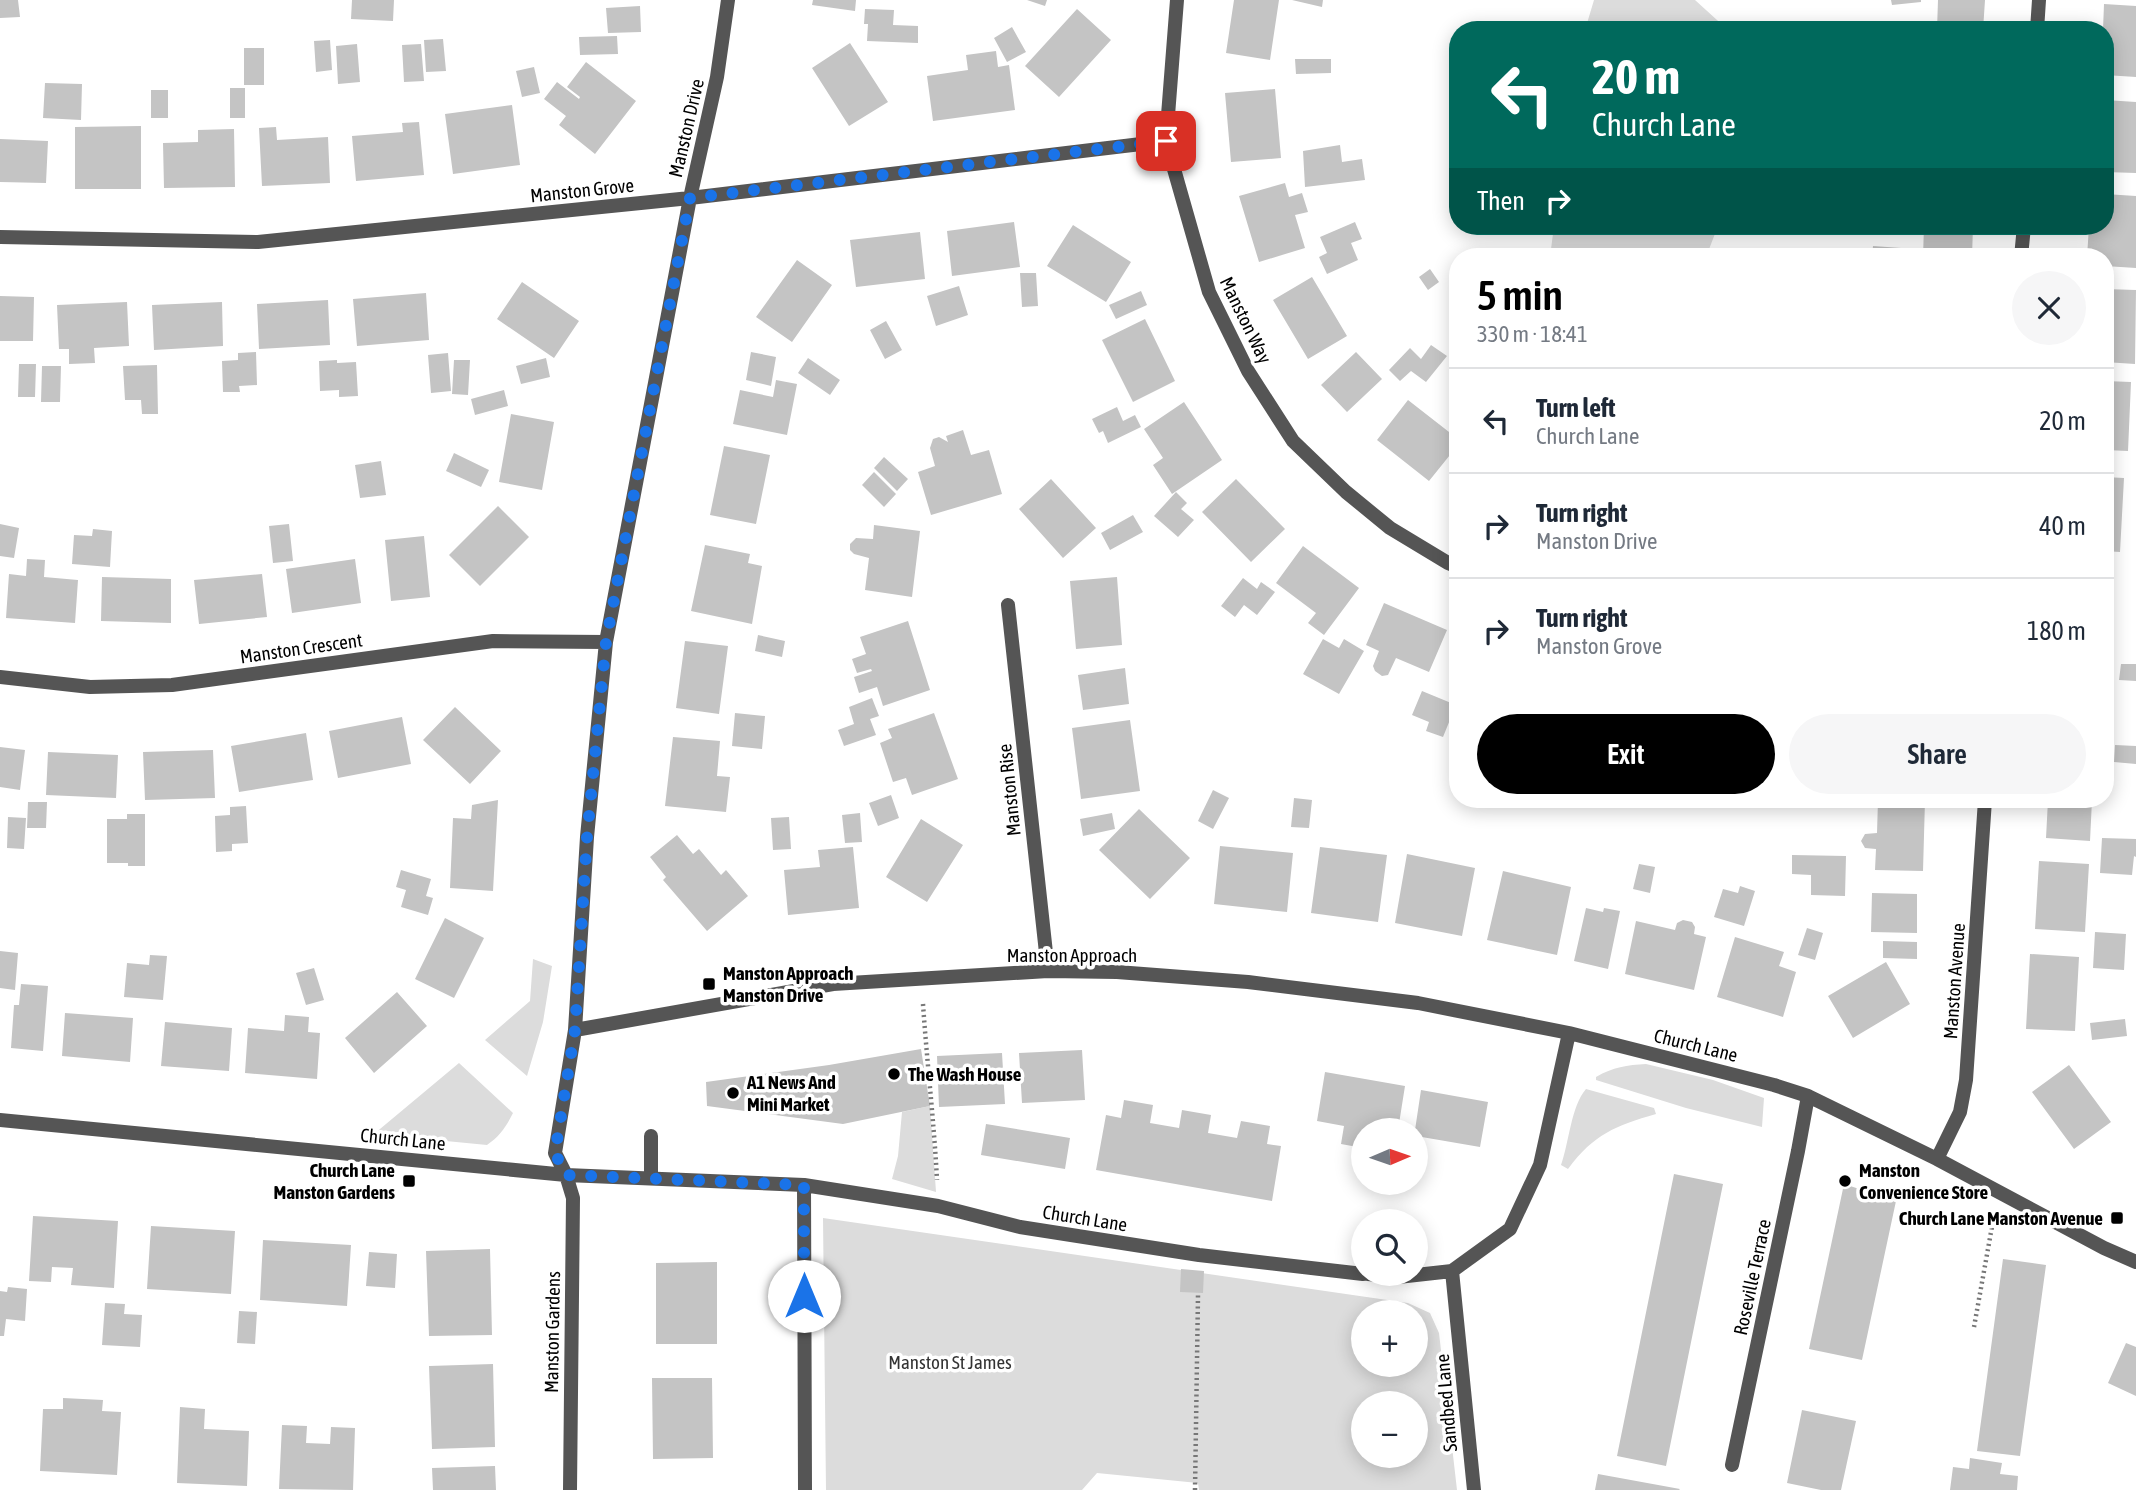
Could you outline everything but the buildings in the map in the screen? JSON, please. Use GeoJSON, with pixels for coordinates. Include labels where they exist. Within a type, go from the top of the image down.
{"type":"FeatureCollection","features":[{"type":"Feature","properties":{"kind":"street","name":"Manston Drive"},"geometry":{"type":"LineString","coordinates":[[566,1175],[555,1153],[575,1030],[587,837],[606,642],[690,198],[717,76],[728,0]]}},
{"type":"Feature","properties":{"kind":"street","name":"Manston Way"},"geometry":{"type":"LineString","coordinates":[[1177,0],[1166,141],[1209,292],[1248,372],[1293,441],[1346,492],[1390,528],[1449,563]]}},
{"type":"Feature","properties":{"kind":"street"},"geometry":{"type":"LineString","coordinates":[[2038,21],[2039,0]]}},
{"type":"Feature","properties":{"kind":"street","name":"Manston Grove"},"geometry":{"type":"LineString","coordinates":[[0,237],[258,242],[690,198],[1166,141]]}},
{"type":"Feature","properties":{"kind":"street","name":"Manston Rise"},"geometry":{"type":"LineString","coordinates":[[1009,605],[1048,971]]}},
{"type":"Feature","properties":{"kind":"street","name":"Manston Crescent"},"geometry":{"type":"LineString","coordinates":[[0,677],[90,687],[172,685],[493,641],[606,642]]}},
{"type":"Feature","properties":{"kind":"street","name":"Manston Avenue"},"geometry":{"type":"LineString","coordinates":[[1937,1159],[1960,1112],[1966,1080],[1984,808]]}},
{"type":"Feature","properties":{"kind":"street","name":"Manston Approach"},"geometry":{"type":"LineString","coordinates":[[575,1030],[833,984],[1048,971],[1116,972],[1248,982],[1418,1003],[1569,1033]]}},
{"type":"Feature","properties":{"kind":"street","name":"Church Lane"},"geometry":{"type":"LineString","coordinates":[[1428,1274],[1452,1271],[1510,1229],[1540,1165],[1569,1033],[1808,1096],[2136,1262]]}},
{"type":"Feature","properties":{"kind":"street","name":"Roseville Terrace"},"geometry":{"type":"LineString","coordinates":[[1732,1465],[1808,1096]]}},
{"type":"Feature","properties":{"kind":"street","name":"Church Lane"},"geometry":{"type":"LineString","coordinates":[[0,1120],[566,1175],[804,1185],[939,1206],[1020,1227],[1199,1255],[1351,1272]]}},
{"type":"Feature","properties":{"kind":"street"},"geometry":{"type":"LineString","coordinates":[[651,1136],[651,1178]]}},
{"type":"Feature","properties":{"kind":"street","name":"Manston Gardens"},"geometry":{"type":"LineString","coordinates":[[566,1175],[573,1198],[570,1490]]}},
{"type":"Feature","properties":{"kind":"street"},"geometry":{"type":"LineString","coordinates":[[804,1185],[805,1490]]}},
{"type":"Feature","properties":{"kind":"street","name":"Sandbed Lane"},"geometry":{"type":"LineString","coordinates":[[1452,1271],[1474,1490]]}},
{"type":"Feature","properties":{"kind":"path"},"geometry":{"type":"LineString","coordinates":[[921,979],[939,1206]]}},
{"type":"Feature","properties":{"kind":"path"},"geometry":{"type":"LineString","coordinates":[[1974,1327],[1993,1222]]}},
{"type":"Feature","properties":{"kind":"path"},"geometry":{"type":"LineString","coordinates":[[1195,1490],[1198,1295]]}},
{"type":"Feature","properties":{"kind":"green space"},"geometry":{"type":"Polygon","coordinates":[[[1594,0],[1695,0],[1718,21],[1588,21],[1594,0]]]}},
{"type":"Feature","properties":{"kind":"green space"},"geometry":{"type":"Polygon","coordinates":[[[1553,235],[1715,235],[1709,248],[1551,248],[1553,235]]]}},
{"type":"Feature","properties":{"kind":"green space"},"geometry":{"type":"Polygon","coordinates":[[[533,959],[552,966],[543,1022],[527,1076],[485,1040],[530,1001],[533,959]]]}},
{"type":"Feature","properties":{"kind":"green space"},"geometry":{"type":"Polygon","coordinates":[[[459,1063],[513,1113],[492,1142],[487,1145],[374,1134],[459,1063]]]}},
{"type":"Feature","properties":{"kind":"green space"},"geometry":{"type":"Polygon","coordinates":[[[1646,1064],[1713,1080],[1764,1098],[1762,1127],[1686,1108],[1596,1080],[1596,1077],[1614,1069],[1646,1064]]]}},
{"type":"Feature","properties":{"kind":"green space"},"geometry":{"type":"Polygon","coordinates":[[[1586,1089],[1654,1108],[1656,1114],[1617,1127],[1596,1139],[1568,1169],[1561,1165],[1577,1105],[1586,1089]]]}},
{"type":"Feature","properties":{"kind":"green space"},"geometry":{"type":"Polygon","coordinates":[[[930,1106],[936,1192],[892,1179],[898,1156],[902,1112],[930,1106]]]}},
{"type":"Feature","properties":{"kind":"green space","name":"Manston St James"},"geometry":{"type":"Polygon","coordinates":[[[823,1218],[1387,1300],[1351,1300],[1351,1377],[1428,1377],[1428,1312],[1430,1313],[1439,1333],[1457,1490],[1199,1490],[1198,1483],[1097,1473],[1082,1490],[826,1490],[823,1218]]]}},
{"type":"Feature","properties":{"kind":"place","name":"Manston Approach Manston Drive"},"geometry":{"type":"Point","coordinates":[709,984]}},
{"type":"Feature","properties":{"kind":"place","name":"The Wash House"},"geometry":{"type":"Point","coordinates":[894,1074]}},
{"type":"Feature","properties":{"kind":"place","name":"A1 News And Mini Market"},"geometry":{"type":"Point","coordinates":[733,1093]}},
{"type":"Feature","properties":{"kind":"place","name":"Church Lane Manston Gardens"},"geometry":{"type":"Point","coordinates":[409,1181]}},
{"type":"Feature","properties":{"kind":"place","name":"Manston Convenience Store"},"geometry":{"type":"Point","coordinates":[1845,1181]}},
{"type":"Feature","properties":{"kind":"place","name":"Church Lane Manston Avenue"},"geometry":{"type":"Point","coordinates":[2117,1218]}},
{"type":"Feature","properties":{"kind":"route"},"geometry":{"type":"LineString","coordinates":[[804,1296],[804,1185],[566,1175],[555,1153],[575,1030],[587,837],[606,642],[690,198],[1166,141]]}}]}
